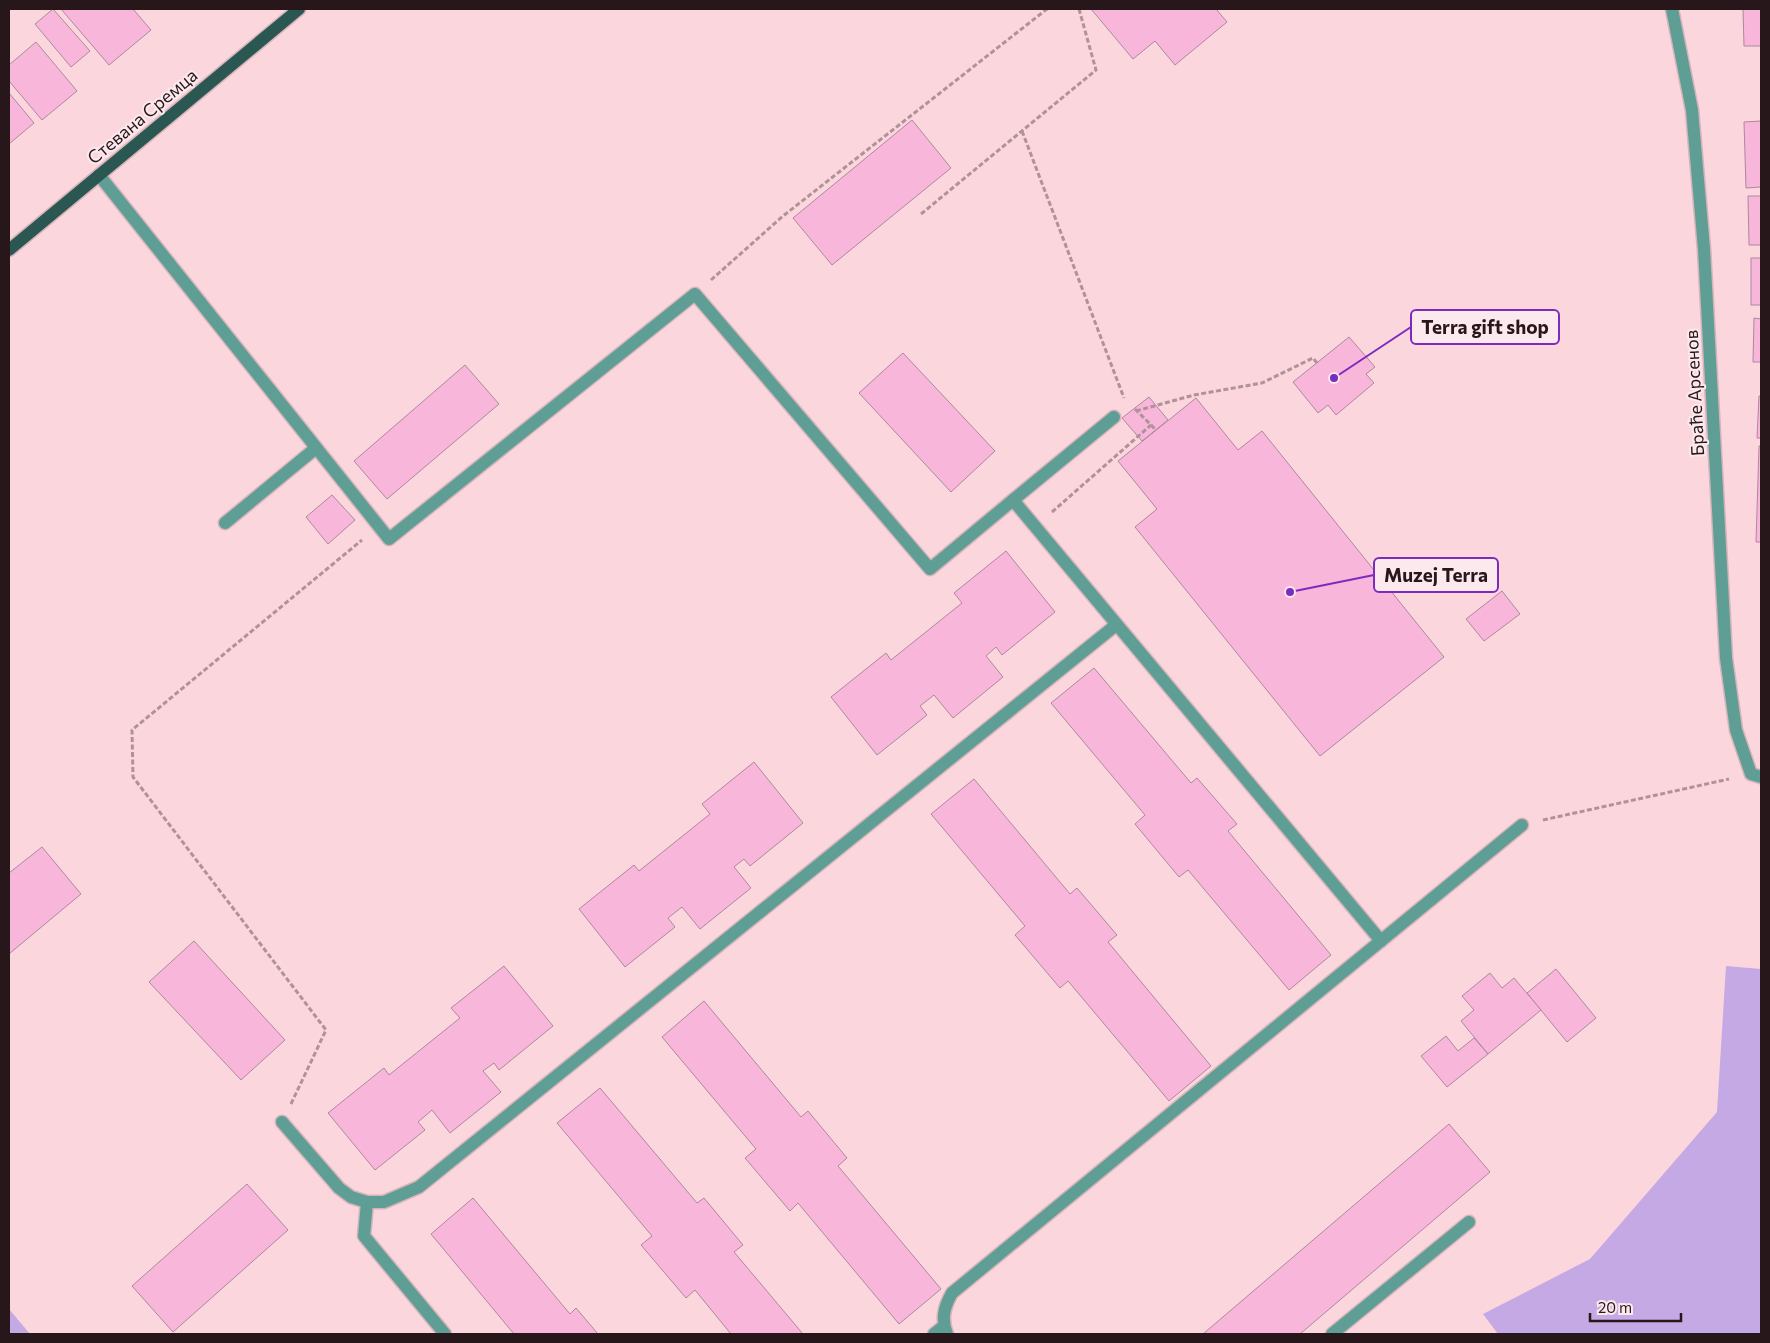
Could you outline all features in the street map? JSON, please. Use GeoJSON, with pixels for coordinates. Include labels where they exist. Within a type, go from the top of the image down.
{"type":"FeatureCollection","features":[{"type":"Feature","properties":{"kind":"main road","name":"Стевана Сремца"},"geometry":{"type":"LineString","coordinates":[[9,250],[299,9]]}},
{"type":"Feature","properties":{"kind":"street","name":"Браће Арсенов"},"geometry":{"type":"LineString","coordinates":[[1672,9],[1692,110],[1703,239],[1726,658],[1736,730],[1756,776]]}},
{"type":"Feature","properties":{"kind":"street"},"geometry":{"type":"LineString","coordinates":[[99,175],[389,539],[695,294],[930,569],[1114,417]]}},
{"type":"Feature","properties":{"kind":"street"},"geometry":{"type":"LineString","coordinates":[[225,522],[316,448]]}},
{"type":"Feature","properties":{"kind":"street"},"geometry":{"type":"LineString","coordinates":[[1013,500],[1381,941]]}},
{"type":"Feature","properties":{"kind":"street"},"geometry":{"type":"LineString","coordinates":[[282,1122],[339,1188],[351,1197],[367,1202],[384,1202],[419,1187],[1116,625]]}},
{"type":"Feature","properties":{"kind":"street"},"geometry":{"type":"LineString","coordinates":[[941,1331],[943,1313],[952,1293],[1522,825]]}},
{"type":"Feature","properties":{"kind":"street"},"geometry":{"type":"LineString","coordinates":[[367,1202],[364,1236],[445,1334]]}},
{"type":"Feature","properties":{"kind":"street"},"geometry":{"type":"LineString","coordinates":[[1332,1334],[1468,1222]]}},
{"type":"Feature","properties":{"kind":"path"},"geometry":{"type":"LineString","coordinates":[[695,294],[783,216],[1047,9]]}},
{"type":"Feature","properties":{"kind":"path"},"geometry":{"type":"LineString","coordinates":[[921,214],[1096,70],[1079,9]]}},
{"type":"Feature","properties":{"kind":"path"},"geometry":{"type":"LineString","coordinates":[[1022,131],[1124,399],[1156,430]]}},
{"type":"Feature","properties":{"kind":"path"},"geometry":{"type":"LineString","coordinates":[[1114,417],[1194,395],[1262,383],[1313,358],[1317,363]]}},
{"type":"Feature","properties":{"kind":"path"},"geometry":{"type":"LineString","coordinates":[[1034,526],[1151,425]]}},
{"type":"Feature","properties":{"kind":"path"},"geometry":{"type":"LineString","coordinates":[[282,1122],[326,1030],[133,777],[132,730],[379,526]]}},
{"type":"Feature","properties":{"kind":"path"},"geometry":{"type":"LineString","coordinates":[[1522,825],[1756,776]]}},
{"type":"Feature","properties":{"kind":"shaded area"},"geometry":{"type":"Polygon","coordinates":[[[1726,966],[1761,969],[1761,1334],[1498,1334],[1483,1314],[1590,1259],[1717,1112],[1726,966]]]}},
{"type":"Feature","properties":{"kind":"shaded area"},"geometry":{"type":"Polygon","coordinates":[[[9,1309],[30,1334],[9,1334],[9,1309]]]}},
{"type":"Feature","properties":{"kind":"building"},"geometry":{"type":"Polygon","coordinates":[[[53,9],[90,51],[71,67],[35,24],[53,9]]]}},
{"type":"Feature","properties":{"kind":"building"},"geometry":{"type":"Polygon","coordinates":[[[61,9],[133,9],[151,30],[109,65],[61,9]]]}},
{"type":"Feature","properties":{"kind":"building"},"geometry":{"type":"Polygon","coordinates":[[[1091,9],[1216,9],[1227,22],[1175,65],[1155,41],[1133,59],[1091,9]]]}},
{"type":"Feature","properties":{"kind":"building"},"geometry":{"type":"Polygon","coordinates":[[[1743,9],[1761,9],[1761,46],[1744,46],[1743,9]]]}},
{"type":"Feature","properties":{"kind":"building"},"geometry":{"type":"Polygon","coordinates":[[[36,42],[77,91],[42,120],[9,81],[9,65],[36,42]]]}},
{"type":"Feature","properties":{"kind":"building"},"geometry":{"type":"Polygon","coordinates":[[[9,93],[34,123],[9,144],[9,93]]]}},
{"type":"Feature","properties":{"kind":"building"},"geometry":{"type":"Polygon","coordinates":[[[912,120],[951,168],[832,265],[793,218],[912,120]]]}},
{"type":"Feature","properties":{"kind":"building"},"geometry":{"type":"Polygon","coordinates":[[[1761,121],[1761,187],[1746,188],[1744,122],[1761,121]]]}},
{"type":"Feature","properties":{"kind":"building"},"geometry":{"type":"Polygon","coordinates":[[[1748,196],[1761,196],[1761,245],[1749,245],[1748,196]]]}},
{"type":"Feature","properties":{"kind":"building"},"geometry":{"type":"Polygon","coordinates":[[[1751,258],[1761,258],[1761,305],[1751,305],[1751,258]]]}},
{"type":"Feature","properties":{"kind":"building"},"geometry":{"type":"Polygon","coordinates":[[[1754,318],[1761,319],[1761,362],[1753,362],[1754,318]]]}},
{"type":"Feature","properties":{"kind":"building"},"geometry":{"type":"Polygon","coordinates":[[[1349,337],[1375,367],[1366,374],[1374,383],[1336,415],[1328,405],[1318,413],[1293,382],[1349,337]]]}},
{"type":"Feature","properties":{"kind":"building"},"geometry":{"type":"Polygon","coordinates":[[[903,353],[995,451],[951,492],[859,393],[903,353]]]}},
{"type":"Feature","properties":{"kind":"building"},"geometry":{"type":"Polygon","coordinates":[[[465,365],[499,404],[387,499],[354,461],[465,365]]]}},
{"type":"Feature","properties":{"kind":"building"},"geometry":{"type":"Polygon","coordinates":[[[1759,396],[1761,396],[1761,438],[1757,438],[1759,396]]]}},
{"type":"Feature","properties":{"kind":"building"},"geometry":{"type":"Polygon","coordinates":[[[1149,397],[1168,420],[1142,441],[1122,418],[1149,397]]]}},
{"type":"Feature","properties":{"kind":"building"},"geometry":{"type":"Polygon","coordinates":[[[1196,398],[1238,450],[1262,431],[1444,657],[1320,756],[1135,527],[1157,509],[1118,461],[1196,398]]]}},
{"type":"Feature","properties":{"kind":"building"},"geometry":{"type":"Polygon","coordinates":[[[1759,446],[1761,446],[1761,542],[1756,542],[1759,446]]]}},
{"type":"Feature","properties":{"kind":"building"},"geometry":{"type":"Polygon","coordinates":[[[332,495],[355,520],[328,544],[306,517],[332,495]]]}},
{"type":"Feature","properties":{"kind":"building"},"geometry":{"type":"Polygon","coordinates":[[[1006,551],[1055,612],[1002,655],[996,647],[986,656],[1003,677],[953,718],[934,695],[920,706],[927,715],[877,755],[831,697],[886,653],[891,660],[962,603],[954,593],[1006,551]]]}},
{"type":"Feature","properties":{"kind":"building"},"geometry":{"type":"Polygon","coordinates":[[[1502,591],[1520,614],[1484,641],[1466,619],[1502,591]]]}},
{"type":"Feature","properties":{"kind":"building"},"geometry":{"type":"Polygon","coordinates":[[[1094,668],[1191,783],[1197,778],[1237,824],[1228,831],[1331,955],[1289,990],[1188,870],[1179,877],[1135,824],[1145,815],[1051,703],[1094,668]]]}},
{"type":"Feature","properties":{"kind":"building"},"geometry":{"type":"Polygon","coordinates":[[[754,762],[803,823],[750,866],[744,859],[734,867],[751,888],[700,929],[682,907],[668,918],[675,927],[625,967],[579,909],[634,865],[639,871],[710,814],[702,804],[754,762]]]}},
{"type":"Feature","properties":{"kind":"building"},"geometry":{"type":"Polygon","coordinates":[[[974,779],[1070,894],[1077,888],[1117,935],[1108,942],[1211,1066],[1169,1101],[1068,981],[1060,988],[1015,935],[1025,926],[931,814],[974,779]]]}},
{"type":"Feature","properties":{"kind":"building"},"geometry":{"type":"Polygon","coordinates":[[[42,847],[81,894],[9,954],[9,873],[42,847]]]}},
{"type":"Feature","properties":{"kind":"building"},"geometry":{"type":"Polygon","coordinates":[[[194,941],[285,1040],[241,1080],[149,982],[194,941]]]}},
{"type":"Feature","properties":{"kind":"building"},"geometry":{"type":"Polygon","coordinates":[[[504,966],[553,1026],[499,1070],[494,1063],[483,1071],[501,1092],[450,1133],[432,1110],[418,1122],[425,1130],[375,1170],[328,1113],[384,1068],[389,1075],[460,1018],[451,1008],[504,966]]]}},
{"type":"Feature","properties":{"kind":"building"},"geometry":{"type":"Polygon","coordinates":[[[1556,969],[1596,1018],[1567,1042],[1527,993],[1556,969]]]}},
{"type":"Feature","properties":{"kind":"building"},"geometry":{"type":"Polygon","coordinates":[[[1490,973],[1502,988],[1514,978],[1541,1010],[1488,1054],[1461,1021],[1474,1010],[1462,996],[1490,973]]]}},
{"type":"Feature","properties":{"kind":"building"},"geometry":{"type":"Polygon","coordinates":[[[704,1001],[801,1117],[808,1111],[847,1158],[838,1166],[941,1289],[899,1324],[798,1203],[790,1211],[745,1158],[756,1149],[662,1037],[704,1001]]]}},
{"type":"Feature","properties":{"kind":"building"},"geometry":{"type":"Polygon","coordinates":[[[1446,1036],[1458,1051],[1474,1038],[1488,1054],[1447,1087],[1421,1056],[1446,1036]]]}},
{"type":"Feature","properties":{"kind":"building"},"geometry":{"type":"Polygon","coordinates":[[[600,1088],[697,1203],[704,1198],[743,1245],[734,1252],[803,1334],[731,1334],[695,1290],[686,1298],[641,1245],[652,1236],[557,1123],[600,1088]]]}},
{"type":"Feature","properties":{"kind":"building"},"geometry":{"type":"Polygon","coordinates":[[[1449,1124],[1490,1172],[1300,1334],[1203,1334],[1449,1124]]]}},
{"type":"Feature","properties":{"kind":"building"},"geometry":{"type":"Polygon","coordinates":[[[247,1184],[288,1230],[173,1332],[132,1286],[247,1184]]]}},
{"type":"Feature","properties":{"kind":"building"},"geometry":{"type":"Polygon","coordinates":[[[473,1198],[570,1314],[576,1308],[598,1334],[514,1334],[431,1234],[473,1198]]]}},
{"type":"Feature","properties":{"kind":"place","name":"Terra gift shop"},"geometry":{"type":"Point","coordinates":[1334,378]}},
{"type":"Feature","properties":{"kind":"place","name":"Muzej Terra"},"geometry":{"type":"Point","coordinates":[1290,592]}}]}
